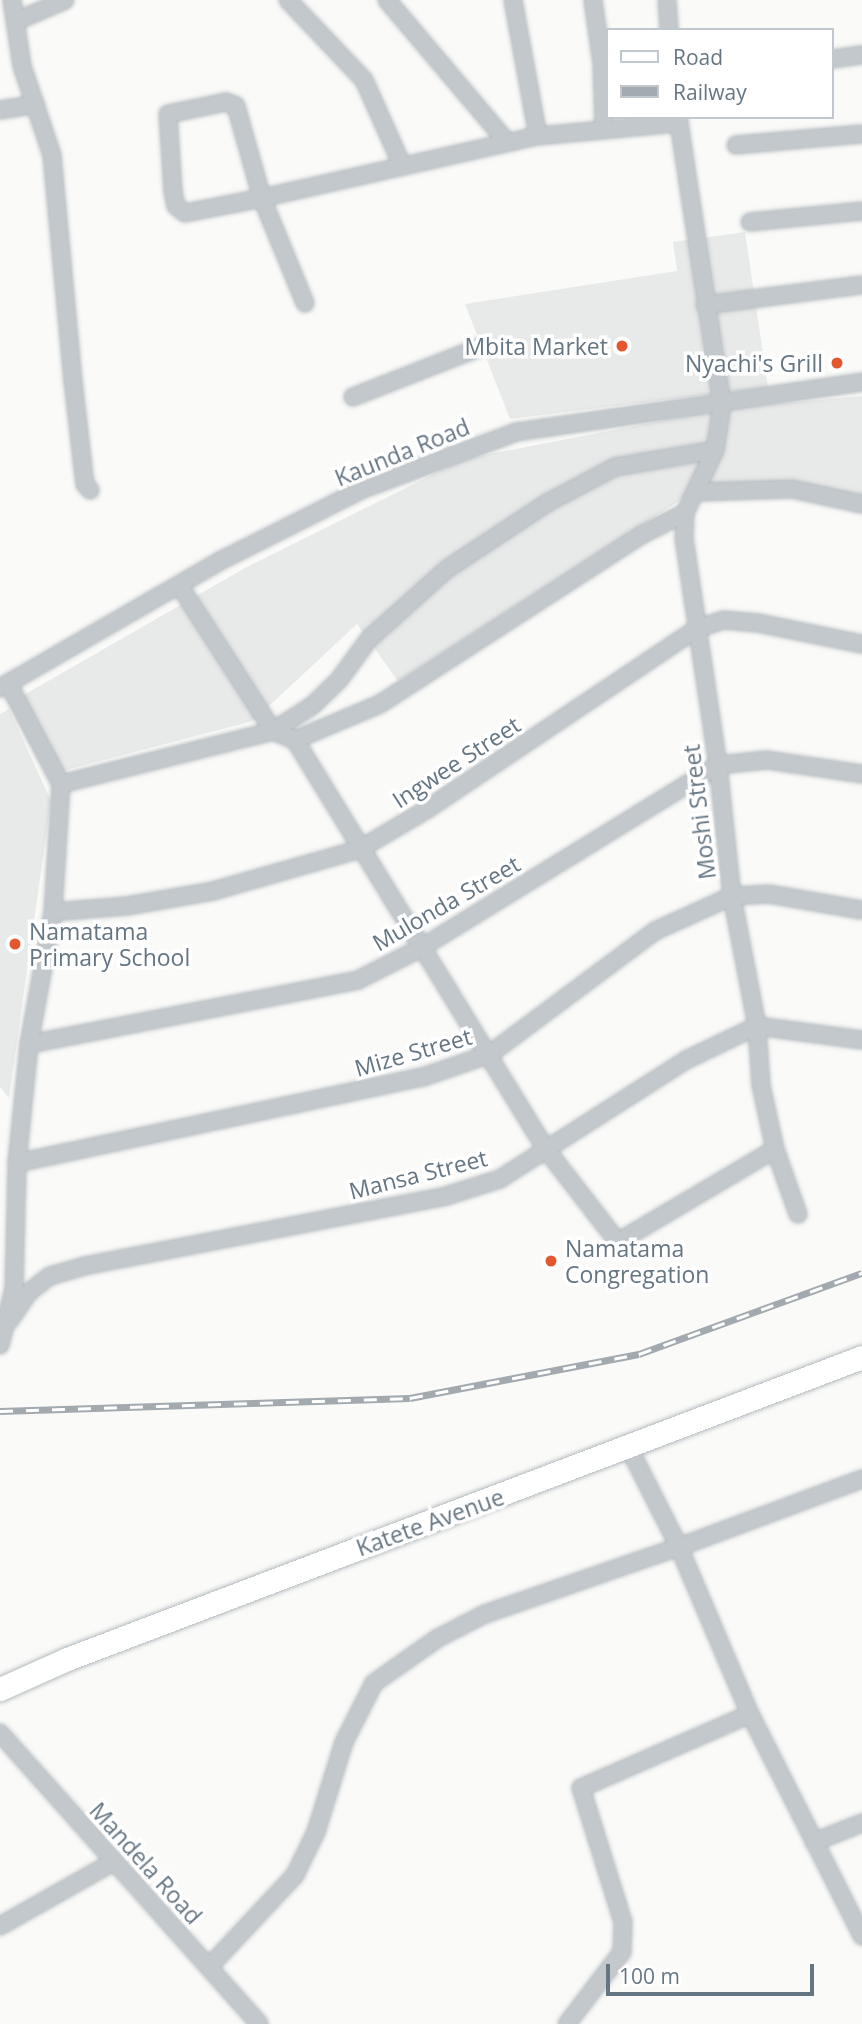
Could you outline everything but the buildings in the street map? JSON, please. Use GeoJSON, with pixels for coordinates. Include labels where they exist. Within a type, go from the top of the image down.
{"type":"FeatureCollection","features":[{"type":"Feature","properties":{"kind":"street"},"geometry":{"type":"LineString","coordinates":[[12,0],[19,20],[22,66],[54,169],[73,381],[85,484],[90,490]]}},
{"type":"Feature","properties":{"kind":"street"},"geometry":{"type":"LineString","coordinates":[[19,20],[65,0]]}},
{"type":"Feature","properties":{"kind":"street"},"geometry":{"type":"LineString","coordinates":[[288,0],[364,80],[402,165]]}},
{"type":"Feature","properties":{"kind":"street"},"geometry":{"type":"LineString","coordinates":[[387,0],[507,142]]}},
{"type":"Feature","properties":{"kind":"street"},"geometry":{"type":"LineString","coordinates":[[513,0],[538,136]]}},
{"type":"Feature","properties":{"kind":"street"},"geometry":{"type":"LineString","coordinates":[[593,0],[602,63],[604,130]]}},
{"type":"Feature","properties":{"kind":"street"},"geometry":{"type":"LineString","coordinates":[[667,0],[669,28]]}},
{"type":"Feature","properties":{"kind":"street"},"geometry":{"type":"LineString","coordinates":[[834,59],[862,55]]}},
{"type":"Feature","properties":{"kind":"street"},"geometry":{"type":"LineString","coordinates":[[0,110],[36,104]]}},
{"type":"Feature","properties":{"kind":"street"},"geometry":{"type":"LineString","coordinates":[[295,740],[380,704],[620,548],[685,513],[699,492],[715,450],[722,405],[679,120],[538,136],[262,198],[185,213],[178,209],[168,114],[233,104],[262,198],[305,303]]}},
{"type":"Feature","properties":{"kind":"street"},"geometry":{"type":"LineString","coordinates":[[736,145],[862,134]]}},
{"type":"Feature","properties":{"kind":"street"},"geometry":{"type":"LineString","coordinates":[[751,222],[862,211]]}},
{"type":"Feature","properties":{"kind":"street"},"geometry":{"type":"LineString","coordinates":[[705,305],[862,285]]}},
{"type":"Feature","properties":{"kind":"street"},"geometry":{"type":"LineString","coordinates":[[353,397],[483,346]]}},
{"type":"Feature","properties":{"kind":"street","name":"Kaunda Road"},"geometry":{"type":"LineString","coordinates":[[4,686],[179,584],[363,489],[516,432],[722,405],[862,382]]}},
{"type":"Feature","properties":{"kind":"street"},"geometry":{"type":"LineString","coordinates":[[61,784],[273,731],[313,705],[339,680],[369,639],[447,569],[547,503],[615,467],[715,450]]}},
{"type":"Feature","properties":{"kind":"street"},"geometry":{"type":"LineString","coordinates":[[699,492],[792,489],[862,503]]}},
{"type":"Feature","properties":{"kind":"street","name":"Moshi Street"},"geometry":{"type":"LineString","coordinates":[[685,513],[696,629],[718,765],[732,896],[757,1026],[761,1085],[775,1149],[798,1214]]}},
{"type":"Feature","properties":{"kind":"street"},"geometry":{"type":"LineString","coordinates":[[179,584],[273,731],[295,740],[421,948],[490,1054],[545,1148],[618,1242],[775,1149]]}},
{"type":"Feature","properties":{"kind":"street","name":"Ingwee Street"},"geometry":{"type":"LineString","coordinates":[[53,912],[127,906],[213,891],[360,849],[426,810],[696,629],[723,620],[758,623],[862,644]]}},
{"type":"Feature","properties":{"kind":"street"},"geometry":{"type":"LineString","coordinates":[[0,1345],[10,1320],[18,1163],[29,1044],[53,912],[61,784],[4,686]]}},
{"type":"Feature","properties":{"kind":"street","name":"Mulonda Street"},"geometry":{"type":"LineString","coordinates":[[29,1044],[358,980],[421,948],[718,765],[767,760],[862,774]]}},
{"type":"Feature","properties":{"kind":"street","name":"Mize Street"},"geometry":{"type":"LineString","coordinates":[[18,1163],[424,1077],[490,1054],[656,931],[732,896],[769,894],[862,910]]}},
{"type":"Feature","properties":{"kind":"street"},"geometry":{"type":"LineString","coordinates":[[757,1026],[862,1040]]}},
{"type":"Feature","properties":{"kind":"street","name":"Mansa Street"},"geometry":{"type":"LineString","coordinates":[[10,1320],[28,1293],[50,1276],[478,1188],[500,1179],[686,1060],[757,1026]]}},
{"type":"Feature","properties":{"kind":"street","name":"Katete Avenue"},"geometry":{"type":"LineString","coordinates":[[0,1689],[862,1357]]}},
{"type":"Feature","properties":{"kind":"street"},"geometry":{"type":"LineString","coordinates":[[628,1446],[680,1547],[750,1713],[862,1936]]}},
{"type":"Feature","properties":{"kind":"street"},"geometry":{"type":"LineString","coordinates":[[209,1967],[295,1875],[316,1832],[344,1742],[374,1683],[438,1638],[485,1614],[680,1547],[862,1479]]}},
{"type":"Feature","properties":{"kind":"street"},"geometry":{"type":"LineString","coordinates":[[567,2024],[622,1952],[623,1922],[581,1788],[750,1713]]}},
{"type":"Feature","properties":{"kind":"street","name":"Mandela Road"},"geometry":{"type":"LineString","coordinates":[[0,1733],[259,2024]]}},
{"type":"Feature","properties":{"kind":"street"},"geometry":{"type":"LineString","coordinates":[[814,1842],[862,1823]]}},
{"type":"Feature","properties":{"kind":"street"},"geometry":{"type":"LineString","coordinates":[[1,1928],[113,1862]]}},
{"type":"Feature","properties":{"kind":"shaded area","name":"Mbita Market"},"geometry":{"type":"Polygon","coordinates":[[[745,232],[768,387],[510,419],[465,304],[677,271],[673,242],[745,232]]]}},
{"type":"Feature","properties":{"kind":"shaded area"},"geometry":{"type":"Polygon","coordinates":[[[862,396],[862,496],[781,485],[707,483],[398,681],[357,624],[253,721],[62,771],[22,696],[245,568],[464,459],[728,408],[862,396]]]}},
{"type":"Feature","properties":{"kind":"shaded area","name":"Namatama Primary School"},"geometry":{"type":"Polygon","coordinates":[[[9,709],[51,801],[9,1098],[0,1087],[0,714],[9,709]]]}},
{"type":"Feature","properties":{"kind":"railway"},"geometry":{"type":"LineString","coordinates":[[0,1411],[410,1398],[639,1354],[862,1273]]}},
{"type":"Feature","properties":{"kind":"place","name":"Mbita Market"},"geometry":{"type":"Point","coordinates":[622,346]}},
{"type":"Feature","properties":{"kind":"place","name":"Nyachi's Grill"},"geometry":{"type":"Point","coordinates":[837,363]}},
{"type":"Feature","properties":{"kind":"place","name":"Namatama Primary School"},"geometry":{"type":"Point","coordinates":[15,944]}},
{"type":"Feature","properties":{"kind":"place","name":"Namatama Congregation"},"geometry":{"type":"Point","coordinates":[551,1261]}}]}
